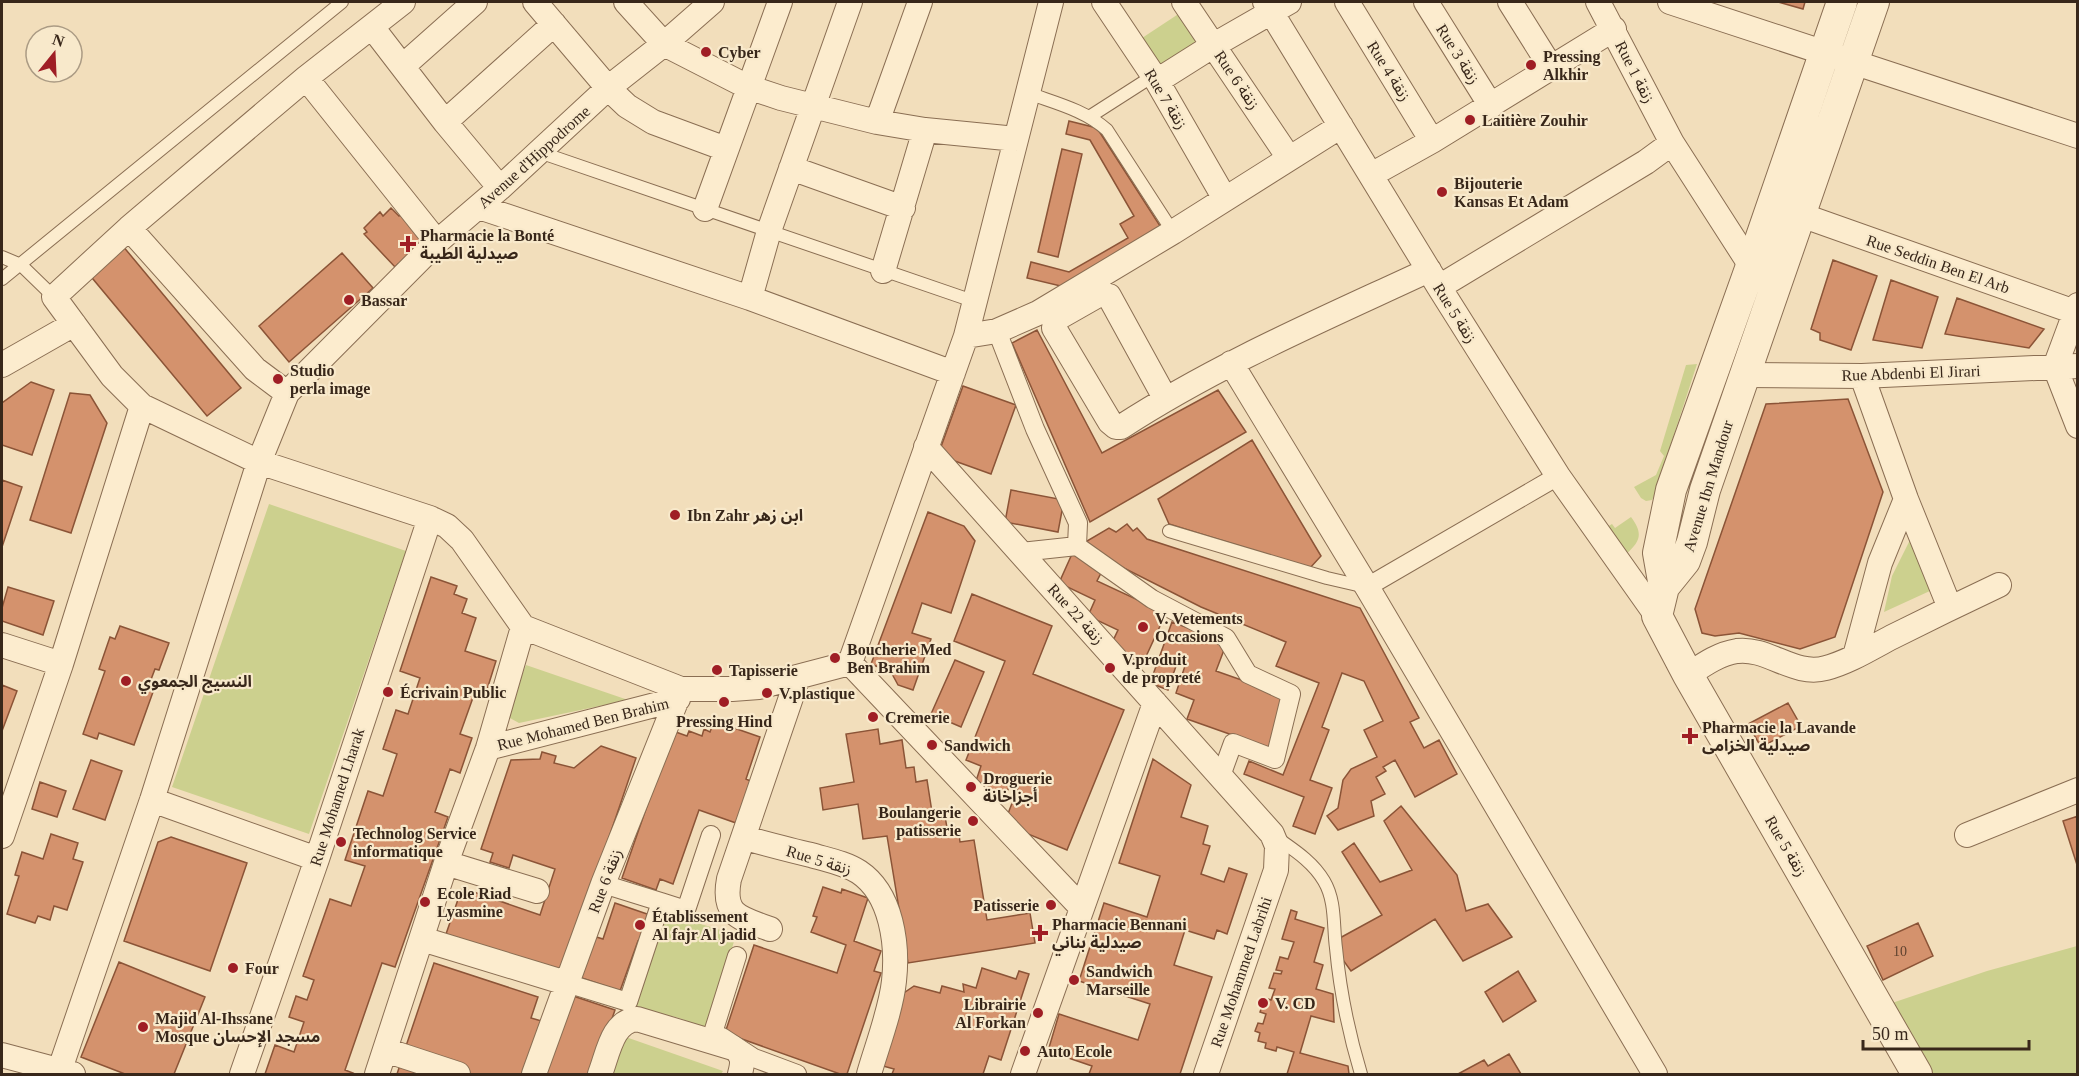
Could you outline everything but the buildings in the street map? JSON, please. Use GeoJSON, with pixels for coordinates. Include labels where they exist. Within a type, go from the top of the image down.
{"type":"FeatureCollection","features":[{"type":"Feature","properties":{"kind":"street"},"geometry":{"type":"LineString","coordinates":[[403,2],[306,78],[129,228],[54,297],[112,376],[142,406],[260,462],[430,518],[447,526],[462,540],[523,627],[679,694]]}},
{"type":"Feature","properties":{"kind":"street"},"geometry":{"type":"LineString","coordinates":[[403,66],[475,2]]}},
{"type":"Feature","properties":{"kind":"street"},"geometry":{"type":"LineString","coordinates":[[535,2],[609,88],[639,115],[726,149]]}},
{"type":"Feature","properties":{"kind":"street"},"geometry":{"type":"LineString","coordinates":[[627,2],[664,44],[748,87],[877,122],[925,130],[1016,139]]}},
{"type":"Feature","properties":{"kind":"street","name":"Avenue d'Hippodrome"},"geometry":{"type":"LineString","coordinates":[[67,1072],[260,462],[286,393],[436,242],[500,188],[609,88],[712,2]]}},
{"type":"Feature","properties":{"kind":"street"},"geometry":{"type":"LineString","coordinates":[[705,209],[780,2]]}},
{"type":"Feature","properties":{"kind":"street"},"geometry":{"type":"LineString","coordinates":[[750,298],[769,231],[850,2]]}},
{"type":"Feature","properties":{"kind":"street"},"geometry":{"type":"LineString","coordinates":[[877,122],[920,2]]}},
{"type":"Feature","properties":{"kind":"street"},"geometry":{"type":"LineString","coordinates":[[1051,2],[966,336],[850,663],[1081,907]]}},
{"type":"Feature","properties":{"kind":"street","name":"Rue 7 زنقة"},"geometry":{"type":"LineString","coordinates":[[1104,2],[1155,78],[1225,199]]}},
{"type":"Feature","properties":{"kind":"street","name":"Rue 6 زنقة"},"geometry":{"type":"LineString","coordinates":[[1184,2],[1289,158]]}},
{"type":"Feature","properties":{"kind":"street","name":"Rue 4 زنقة"},"geometry":{"type":"LineString","coordinates":[[1347,2],[1432,141]]}},
{"type":"Feature","properties":{"kind":"street","name":"Rue 3 زنقة"},"geometry":{"type":"LineString","coordinates":[[1426,2],[1491,106]]}},
{"type":"Feature","properties":{"kind":"street"},"geometry":{"type":"LineString","coordinates":[[1510,2],[1552,69]]}},
{"type":"Feature","properties":{"kind":"street","name":"Rue 1 زنقة"},"geometry":{"type":"LineString","coordinates":[[1598,2],[1672,143],[1751,266]]}},
{"type":"Feature","properties":{"kind":"street"},"geometry":{"type":"LineString","coordinates":[[1670,2],[2078,136]]}},
{"type":"Feature","properties":{"kind":"street","name":"Avenue Ibn Mandour"},"geometry":{"type":"LineString","coordinates":[[1664,587],[1658,553],[1671,490],[1842,2]]}},
{"type":"Feature","properties":{"kind":"street","name":"Avenue Ibn Mandour"},"geometry":{"type":"LineString","coordinates":[[1664,587],[1685,561],[1692,542],[1705,490],[1874,2]]}},
{"type":"Feature","properties":{"kind":"street"},"geometry":{"type":"LineString","coordinates":[[1155,78],[1214,45],[1275,5]]}},
{"type":"Feature","properties":{"kind":"street","name":"Rue 5 زنقة"},"geometry":{"type":"LineString","coordinates":[[1275,5],[1341,126],[1434,278],[1558,476],[1657,616],[1688,675],[1917,1074]]}},
{"type":"Feature","properties":{"kind":"street"},"geometry":{"type":"LineString","coordinates":[[446,122],[554,24]]}},
{"type":"Feature","properties":{"kind":"street"},"geometry":{"type":"LineString","coordinates":[[372,27],[500,188]]}},
{"type":"Feature","properties":{"kind":"street"},"geometry":{"type":"LineString","coordinates":[[1371,175],[1491,106],[1614,30]]}},
{"type":"Feature","properties":{"kind":"street"},"geometry":{"type":"LineString","coordinates":[[306,78],[436,242]]}},
{"type":"Feature","properties":{"kind":"street"},"geometry":{"type":"LineString","coordinates":[[966,336],[996,331],[1038,313],[1173,232],[1341,126]]}},
{"type":"Feature","properties":{"kind":"street"},"geometry":{"type":"LineString","coordinates":[[883,271],[925,130]]}},
{"type":"Feature","properties":{"kind":"street"},"geometry":{"type":"LineString","coordinates":[[1165,398],[1108,297],[1100,294],[1056,319],[1054,328],[1112,425],[1121,427],[1165,398],[1231,363],[1434,278],[1636,168],[1672,143]]}},
{"type":"Feature","properties":{"kind":"street"},"geometry":{"type":"LineString","coordinates":[[791,168],[903,208]]}},
{"type":"Feature","properties":{"kind":"street"},"geometry":{"type":"LineString","coordinates":[[478,207],[750,298],[953,373]]}},
{"type":"Feature","properties":{"kind":"street","name":"Rue Seddin Ben El Arb"},"geometry":{"type":"LineString","coordinates":[[1800,215],[2076,308]]}},
{"type":"Feature","properties":{"kind":"street"},"geometry":{"type":"LineString","coordinates":[[129,228],[255,369],[286,393]]}},
{"type":"Feature","properties":{"kind":"street"},"geometry":{"type":"LineString","coordinates":[[2076,308],[2066,367],[2078,426]]}},
{"type":"Feature","properties":{"kind":"street"},"geometry":{"type":"LineString","coordinates":[[2,365],[26,349],[74,324]]}},
{"type":"Feature","properties":{"kind":"street"},"geometry":{"type":"LineString","coordinates":[[996,331],[1035,429],[1078,523],[1077,546]]}},
{"type":"Feature","properties":{"kind":"street"},"geometry":{"type":"LineString","coordinates":[[1231,363],[1367,587],[1654,1074]]}},
{"type":"Feature","properties":{"kind":"street","name":"Rue Abdenbi El Jirari"},"geometry":{"type":"LineString","coordinates":[[1744,375],[1862,376],[2066,367]]}},
{"type":"Feature","properties":{"kind":"street"},"geometry":{"type":"LineString","coordinates":[[1862,376],[1906,499],[1950,608]]}},
{"type":"Feature","properties":{"kind":"street"},"geometry":{"type":"LineString","coordinates":[[2,836],[61,664],[142,406]]}},
{"type":"Feature","properties":{"kind":"street"},"geometry":{"type":"LineString","coordinates":[[923,455],[946,487],[1049,600],[1115,677],[1153,708],[1023,1074]]}},
{"type":"Feature","properties":{"kind":"street","name":"Rue 22 زنقة"},"geometry":{"type":"LineString","coordinates":[[923,455],[1021,552],[1153,708],[1221,776],[1272,834]]}},
{"type":"Feature","properties":{"kind":"street"},"geometry":{"type":"LineString","coordinates":[[1367,587],[1558,476]]}},
{"type":"Feature","properties":{"kind":"street"},"geometry":{"type":"LineString","coordinates":[[1855,656],[1880,563],[1906,499]]}},
{"type":"Feature","properties":{"kind":"street","name":"Rue Mohamed Lharak"},"geometry":{"type":"LineString","coordinates":[[242,1074],[317,859],[430,518]]}},
{"type":"Feature","properties":{"kind":"street"},"geometry":{"type":"LineString","coordinates":[[1021,552],[1077,546],[1152,599],[1226,638],[1248,674],[1291,694],[1275,759],[1233,742],[1221,776]]}},
{"type":"Feature","properties":{"kind":"street"},"geometry":{"type":"LineString","coordinates":[[1688,675],[1716,657],[1738,651],[1755,652],[1810,670],[1825,669],[1999,585]]}},
{"type":"Feature","properties":{"kind":"street"},"geometry":{"type":"LineString","coordinates":[[1657,616],[1664,587]]}},
{"type":"Feature","properties":{"kind":"street","name":"Rue Mohamed Ben Brahim"},"geometry":{"type":"LineString","coordinates":[[377,1074],[446,863],[488,748],[523,627]]}},
{"type":"Feature","properties":{"kind":"street"},"geometry":{"type":"LineString","coordinates":[[2,645],[61,664]]}},
{"type":"Feature","properties":{"kind":"street","name":"Rue Mohamed Ben Brahim"},"geometry":{"type":"LineString","coordinates":[[488,748],[679,694],[759,687],[850,663]]}},
{"type":"Feature","properties":{"kind":"street"},"geometry":{"type":"LineString","coordinates":[[770,929],[738,917],[729,905],[726,894],[729,879],[745,838],[798,677]]}},
{"type":"Feature","properties":{"kind":"street","name":"Rue 6 زنقة"},"geometry":{"type":"LineString","coordinates":[[534,1074],[603,884],[679,694]]}},
{"type":"Feature","properties":{"kind":"street"},"geometry":{"type":"LineString","coordinates":[[1967,835],[2078,790]]}},
{"type":"Feature","properties":{"kind":"street"},"geometry":{"type":"LineString","coordinates":[[152,800],[317,859]]}},
{"type":"Feature","properties":{"kind":"street","name":"Rue Mohammed Labrihi"},"geometry":{"type":"LineString","coordinates":[[1206,1074],[1276,870],[1277,846],[1272,834]]}},
{"type":"Feature","properties":{"kind":"street"},"geometry":{"type":"LineString","coordinates":[[603,884],[662,906],[686,910],[711,836]]}},
{"type":"Feature","properties":{"kind":"street","name":"Rue 5 زنقة"},"geometry":{"type":"LineString","coordinates":[[745,838],[843,864],[860,873],[873,884],[880,895],[890,919],[894,946],[894,982],[869,1074]]}},
{"type":"Feature","properties":{"kind":"street"},"geometry":{"type":"LineString","coordinates":[[446,863],[537,891]]}},
{"type":"Feature","properties":{"kind":"street"},"geometry":{"type":"LineString","coordinates":[[422,939],[628,1002],[662,906]]}},
{"type":"Feature","properties":{"kind":"street"},"geometry":{"type":"LineString","coordinates":[[737,956],[712,1036],[722,1037],[754,1058],[797,1074]]}},
{"type":"Feature","properties":{"kind":"street"},"geometry":{"type":"LineString","coordinates":[[600,1074],[616,1030],[628,1020],[637,1019],[733,1048],[742,1058],[740,1074]]}},
{"type":"Feature","properties":{"kind":"street"},"geometry":{"type":"LineString","coordinates":[[385,1050],[458,1074]]}},
{"type":"Feature","properties":{"kind":"street"},"geometry":{"type":"LineString","coordinates":[[2,1055],[67,1072]]}},
{"type":"Feature","properties":{"kind":"lane"},"geometry":{"type":"LineString","coordinates":[[2,279],[342,2]]}},
{"type":"Feature","properties":{"kind":"lane"},"geometry":{"type":"LineString","coordinates":[[1089,117],[1155,78]]}},
{"type":"Feature","properties":{"kind":"lane"},"geometry":{"type":"LineString","coordinates":[[1028,93],[1098,122],[1115,140],[1173,232]]}},
{"type":"Feature","properties":{"kind":"lane"},"geometry":{"type":"LineString","coordinates":[[539,152],[976,302]]}},
{"type":"Feature","properties":{"kind":"lane"},"geometry":{"type":"LineString","coordinates":[[2,257],[21,265],[54,297]]}},
{"type":"Feature","properties":{"kind":"lane"},"geometry":{"type":"LineString","coordinates":[[1169,531],[1327,578],[1367,587]]}},
{"type":"Feature","properties":{"kind":"lane"},"geometry":{"type":"LineString","coordinates":[[1272,834],[1305,858],[1324,881],[1332,902],[1339,970],[1351,1042],[1361,1074]]}},
{"type":"Feature","properties":{"kind":"green space"},"geometry":{"type":"Polygon","coordinates":[[[1183,11],[1202,41],[1159,69],[1139,40],[1183,11]]]}},
{"type":"Feature","properties":{"kind":"green space"},"geometry":{"type":"Polygon","coordinates":[[[1697,364],[1654,496],[1652,500],[1646,501],[1641,498],[1634,487],[1656,475],[1664,456],[1660,451],[1686,365],[1697,364]]]}},
{"type":"Feature","properties":{"kind":"green space"},"geometry":{"type":"Polygon","coordinates":[[[269,504],[406,551],[309,834],[172,787],[269,504]]]}},
{"type":"Feature","properties":{"kind":"green space"},"geometry":{"type":"Polygon","coordinates":[[[1631,517],[1639,532],[1639,537],[1626,554],[1600,531],[1612,524],[1615,528],[1631,517]]]}},
{"type":"Feature","properties":{"kind":"green space"},"geometry":{"type":"Polygon","coordinates":[[[1910,540],[1932,590],[1884,612],[1892,576],[1910,540]]]}},
{"type":"Feature","properties":{"kind":"green space"},"geometry":{"type":"Polygon","coordinates":[[[526,665],[628,700],[519,723],[506,716],[526,665]]]}},
{"type":"Feature","properties":{"kind":"green space"},"geometry":{"type":"Polygon","coordinates":[[[666,913],[736,935],[706,1033],[679,1018],[630,1014],[666,913]]]}},
{"type":"Feature","properties":{"kind":"green space"},"geometry":{"type":"Polygon","coordinates":[[[2077,946],[2077,1074],[1930,1074],[1889,1004],[1987,971],[2077,946]]]}},
{"type":"Feature","properties":{"kind":"green space"},"geometry":{"type":"Polygon","coordinates":[[[620,1035],[723,1071],[721,1074],[606,1074],[620,1035]]]}},
{"type":"Feature","properties":{"kind":"place","name":"Cyber"},"geometry":{"type":"Point","coordinates":[706,52]}},
{"type":"Feature","properties":{"kind":"place","name":"Pressing Alkhir"},"geometry":{"type":"Point","coordinates":[1531,65]}},
{"type":"Feature","properties":{"kind":"place","name":"Laitière Zouhir"},"geometry":{"type":"Point","coordinates":[1470,120]}},
{"type":"Feature","properties":{"kind":"place","name":"Bijouterie Kansas Et Adam"},"geometry":{"type":"Point","coordinates":[1442,192]}},
{"type":"Feature","properties":{"kind":"place","name":"Pharmacie la Bonté صيدلية الطيبة"},"geometry":{"type":"Point","coordinates":[408,244]}},
{"type":"Feature","properties":{"kind":"place","name":"Bassar"},"geometry":{"type":"Point","coordinates":[349,300]}},
{"type":"Feature","properties":{"kind":"place","name":"Studio perla image"},"geometry":{"type":"Point","coordinates":[278,379]}},
{"type":"Feature","properties":{"kind":"place","name":"Ibn Zahr ابن زهر"},"geometry":{"type":"Point","coordinates":[675,515]}},
{"type":"Feature","properties":{"kind":"place","name":"V. Vetements Occasions"},"geometry":{"type":"Point","coordinates":[1143,627]}},
{"type":"Feature","properties":{"kind":"place","name":"Boucherie Med Ben Brahim"},"geometry":{"type":"Point","coordinates":[835,658]}},
{"type":"Feature","properties":{"kind":"place","name":"V.produit de propreté"},"geometry":{"type":"Point","coordinates":[1110,668]}},
{"type":"Feature","properties":{"kind":"place","name":"Tapisserie"},"geometry":{"type":"Point","coordinates":[717,670]}},
{"type":"Feature","properties":{"kind":"place","name":"النسيج الجمعوي"},"geometry":{"type":"Point","coordinates":[126,681]}},
{"type":"Feature","properties":{"kind":"place","name":"Écrivain Public"},"geometry":{"type":"Point","coordinates":[388,692]}},
{"type":"Feature","properties":{"kind":"place","name":"V.plastique"},"geometry":{"type":"Point","coordinates":[767,693]}},
{"type":"Feature","properties":{"kind":"place","name":"Pressing Hind"},"geometry":{"type":"Point","coordinates":[724,702]}},
{"type":"Feature","properties":{"kind":"place","name":"Cremerie"},"geometry":{"type":"Point","coordinates":[873,717]}},
{"type":"Feature","properties":{"kind":"place","name":"Pharmacie la Lavande صيدلية الخزامى"},"geometry":{"type":"Point","coordinates":[1690,736]}},
{"type":"Feature","properties":{"kind":"place","name":"Sandwich"},"geometry":{"type":"Point","coordinates":[932,745]}},
{"type":"Feature","properties":{"kind":"place","name":"Droguerie أجزاخانة"},"geometry":{"type":"Point","coordinates":[971,787]}},
{"type":"Feature","properties":{"kind":"place","name":"Boulangerie patisserie"},"geometry":{"type":"Point","coordinates":[973,821]}},
{"type":"Feature","properties":{"kind":"place","name":"Technolog Service informatique"},"geometry":{"type":"Point","coordinates":[341,842]}},
{"type":"Feature","properties":{"kind":"place","name":"Ecole Riad Lyasmine"},"geometry":{"type":"Point","coordinates":[425,902]}},
{"type":"Feature","properties":{"kind":"place","name":"Patisserie"},"geometry":{"type":"Point","coordinates":[1051,905]}},
{"type":"Feature","properties":{"kind":"place","name":"Établissement Al fajr Al jadid"},"geometry":{"type":"Point","coordinates":[640,925]}},
{"type":"Feature","properties":{"kind":"place","name":"Pharmacie Bennani صيدلية بناني"},"geometry":{"type":"Point","coordinates":[1040,933]}},
{"type":"Feature","properties":{"kind":"place","name":"Four"},"geometry":{"type":"Point","coordinates":[233,968]}},
{"type":"Feature","properties":{"kind":"place","name":"Sandwich Marseille"},"geometry":{"type":"Point","coordinates":[1074,980]}},
{"type":"Feature","properties":{"kind":"place","name":"V. CD"},"geometry":{"type":"Point","coordinates":[1263,1003]}},
{"type":"Feature","properties":{"kind":"place","name":"Librairie Al Forkan"},"geometry":{"type":"Point","coordinates":[1038,1013]}},
{"type":"Feature","properties":{"kind":"place","name":"Majid Al-Ihssane Mosque مسجد الإحسان"},"geometry":{"type":"Point","coordinates":[143,1027]}},
{"type":"Feature","properties":{"kind":"place","name":"Auto Ecole"},"geometry":{"type":"Point","coordinates":[1025,1051]}}]}
